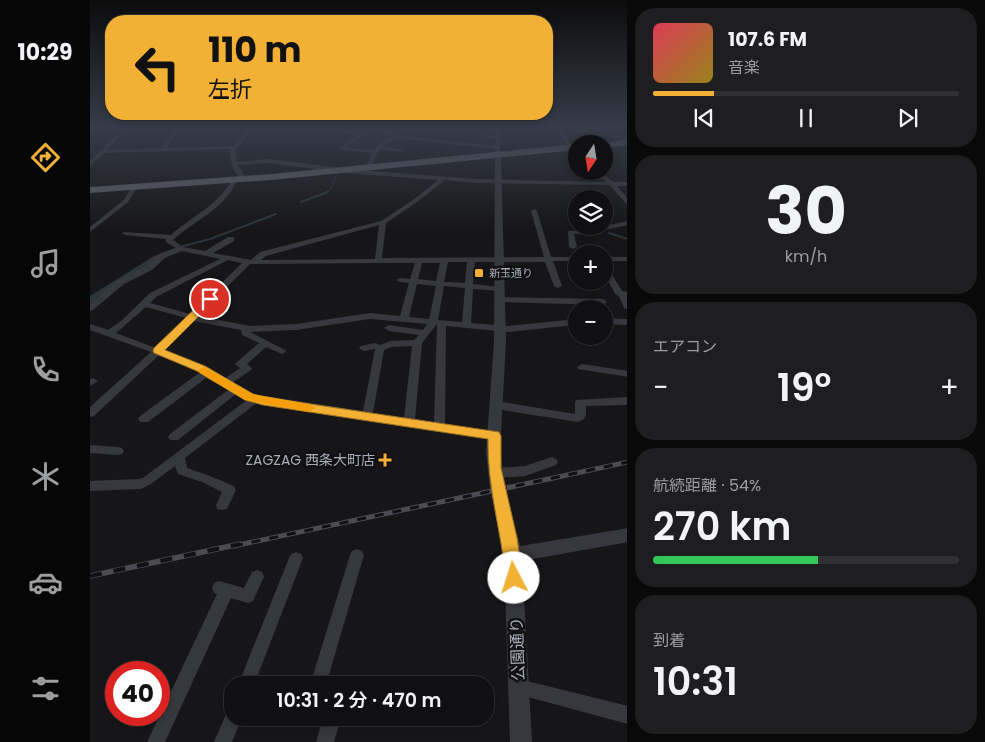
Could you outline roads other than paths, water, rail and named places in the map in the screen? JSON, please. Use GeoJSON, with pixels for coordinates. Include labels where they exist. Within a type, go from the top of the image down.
{"type":"FeatureCollection","features":[{"type":"Feature","properties":{"kind":"highway"},"geometry":{"type":"LineString","coordinates":[[90,190],[338,170],[368,170],[432,161]]}},
{"type":"Feature","properties":{"kind":"street"},"geometry":{"type":"LineString","coordinates":[[125,233],[171,237],[213,206],[239,179],[235,161]]}},
{"type":"Feature","properties":{"kind":"street"},"geometry":{"type":"LineString","coordinates":[[236,164],[268,161],[338,170]]}},
{"type":"Feature","properties":{"kind":"street"},"geometry":{"type":"LineString","coordinates":[[371,161],[368,170],[443,179],[627,184]]}},
{"type":"Feature","properties":{"kind":"street","name":"公園通り"},"geometry":{"type":"LineString","coordinates":[[499,161],[500,328],[494,436],[495,474],[513,555],[521,742]]}},
{"type":"Feature","properties":{"kind":"street"},"geometry":{"type":"LineString","coordinates":[[90,413],[158,351],[250,262],[262,254],[383,222],[415,201],[443,179]]}},
{"type":"Feature","properties":{"kind":"street"},"geometry":{"type":"LineString","coordinates":[[606,180],[627,203]]}},
{"type":"Feature","properties":{"kind":"street"},"geometry":{"type":"LineString","coordinates":[[90,230],[126,201],[134,187]]}},
{"type":"Feature","properties":{"kind":"street"},"geometry":{"type":"LineString","coordinates":[[534,211],[558,286]]}},
{"type":"Feature","properties":{"kind":"street"},"geometry":{"type":"LineString","coordinates":[[378,262],[383,247],[383,222]]}},
{"type":"Feature","properties":{"kind":"street"},"geometry":{"type":"LineString","coordinates":[[613,226],[626,225]]}},
{"type":"Feature","properties":{"kind":"street"},"geometry":{"type":"LineString","coordinates":[[171,237],[169,240],[179,248],[250,262],[568,259]]}},
{"type":"Feature","properties":{"kind":"street"},"geometry":{"type":"LineString","coordinates":[[206,254],[231,240]]}},
{"type":"Feature","properties":{"kind":"street"},"geometry":{"type":"LineString","coordinates":[[90,308],[126,280],[150,268],[162,256],[179,248]]}},
{"type":"Feature","properties":{"kind":"street"},"geometry":{"type":"LineString","coordinates":[[108,334],[145,304],[153,295],[227,258]]}},
{"type":"Feature","properties":{"kind":"street"},"geometry":{"type":"LineString","coordinates":[[613,263],[627,258]]}},
{"type":"Feature","properties":{"kind":"street"},"geometry":{"type":"LineString","coordinates":[[466,326],[471,260]]}},
{"type":"Feature","properties":{"kind":"street"},"geometry":{"type":"LineString","coordinates":[[404,320],[419,261]]}},
{"type":"Feature","properties":{"kind":"street"},"geometry":{"type":"LineString","coordinates":[[439,427],[438,323],[440,284],[444,261]]}},
{"type":"Feature","properties":{"kind":"street"},"geometry":{"type":"LineString","coordinates":[[400,280],[469,286],[500,295],[574,300]]}},
{"type":"Feature","properties":{"kind":"street"},"geometry":{"type":"LineString","coordinates":[[613,281],[619,293],[625,295]]}},
{"type":"Feature","properties":{"kind":"street"},"geometry":{"type":"LineString","coordinates":[[145,304],[192,317],[246,328],[296,327],[370,316],[500,328],[568,323]]}},
{"type":"Feature","properties":{"kind":"street"},"geometry":{"type":"LineString","coordinates":[[613,322],[627,323]]}},
{"type":"Feature","properties":{"kind":"street"},"geometry":{"type":"LineString","coordinates":[[409,423],[417,343],[438,323]]}},
{"type":"Feature","properties":{"kind":"street"},"geometry":{"type":"LineString","coordinates":[[90,327],[184,361],[255,399],[494,436]]}},
{"type":"Feature","properties":{"kind":"street"},"geometry":{"type":"LineString","coordinates":[[246,328],[245,333],[282,351]]}},
{"type":"Feature","properties":{"kind":"street"},"geometry":{"type":"LineString","coordinates":[[389,328],[426,333]]}},
{"type":"Feature","properties":{"kind":"street"},"geometry":{"type":"LineString","coordinates":[[225,383],[247,368],[240,364],[265,343]]}},
{"type":"Feature","properties":{"kind":"street"},"geometry":{"type":"LineString","coordinates":[[364,348],[375,346],[380,348],[390,344],[417,343]]}},
{"type":"Feature","properties":{"kind":"street"},"geometry":{"type":"LineString","coordinates":[[367,416],[380,348]]}},
{"type":"Feature","properties":{"kind":"street"},"geometry":{"type":"LineString","coordinates":[[582,368],[627,374]]}},
{"type":"Feature","properties":{"kind":"street"},"geometry":{"type":"LineString","coordinates":[[144,419],[207,372]]}},
{"type":"Feature","properties":{"kind":"street"},"geometry":{"type":"LineString","coordinates":[[174,437],[236,389]]}},
{"type":"Feature","properties":{"kind":"street"},"geometry":{"type":"LineString","coordinates":[[90,486],[141,484],[255,399]]}},
{"type":"Feature","properties":{"kind":"street"},"geometry":{"type":"LineString","coordinates":[[496,405],[578,418],[581,416],[580,403],[627,401]]}},
{"type":"Feature","properties":{"kind":"street"},"geometry":{"type":"LineString","coordinates":[[90,449],[118,451]]}},
{"type":"Feature","properties":{"kind":"street"},"geometry":{"type":"LineString","coordinates":[[179,456],[182,471],[212,481],[230,490],[222,505]]}},
{"type":"Feature","properties":{"kind":"street"},"geometry":{"type":"LineString","coordinates":[[495,474],[514,474],[539,469],[552,462]]}},
{"type":"Feature","properties":{"kind":"street"},"geometry":{"type":"LineString","coordinates":[[513,555],[627,535]]}},
{"type":"Feature","properties":{"kind":"street"},"geometry":{"type":"LineString","coordinates":[[321,676],[357,555]]}},
{"type":"Feature","properties":{"kind":"street"},"geometry":{"type":"LineString","coordinates":[[250,676],[296,558]]}},
{"type":"Feature","properties":{"kind":"street"},"geometry":{"type":"LineString","coordinates":[[156,742],[223,589],[248,596],[257,577]]}},
{"type":"Feature","properties":{"kind":"street"},"geometry":{"type":"LineString","coordinates":[[519,686],[627,715]]}},
{"type":"Feature","properties":{"kind":"street"},"geometry":{"type":"LineString","coordinates":[[223,742],[230,726]]}},
{"type":"Feature","properties":{"kind":"street"},"geometry":{"type":"LineString","coordinates":[[325,742],[330,726]]}},
{"type":"Feature","properties":{"kind":"waterway"},"geometry":{"type":"LineString","coordinates":[[324,193],[331,189],[337,173]]}},
{"type":"Feature","properties":{"kind":"waterway"},"geometry":{"type":"LineString","coordinates":[[301,202],[328,192]]}},
{"type":"Feature","properties":{"kind":"waterway"},"geometry":{"type":"LineString","coordinates":[[180,247],[210,239],[276,214]]}},
{"type":"Feature","properties":{"kind":"waterway"},"geometry":{"type":"LineString","coordinates":[[613,234],[627,239]]}},
{"type":"Feature","properties":{"kind":"railway"},"geometry":{"type":"LineString","coordinates":[[234,546],[627,462]]}},
{"type":"Feature","properties":{"kind":"railway"},"geometry":{"type":"LineString","coordinates":[[90,576],[240,544]]}},
{"type":"Feature","properties":{"kind":"place","name":"新玉通り"},"geometry":{"type":"Point","coordinates":[479,273]}},
{"type":"Feature","properties":{"kind":"place","name":"ZAGZAG 西条大町店"},"geometry":{"type":"Point","coordinates":[385,460]}}]}
